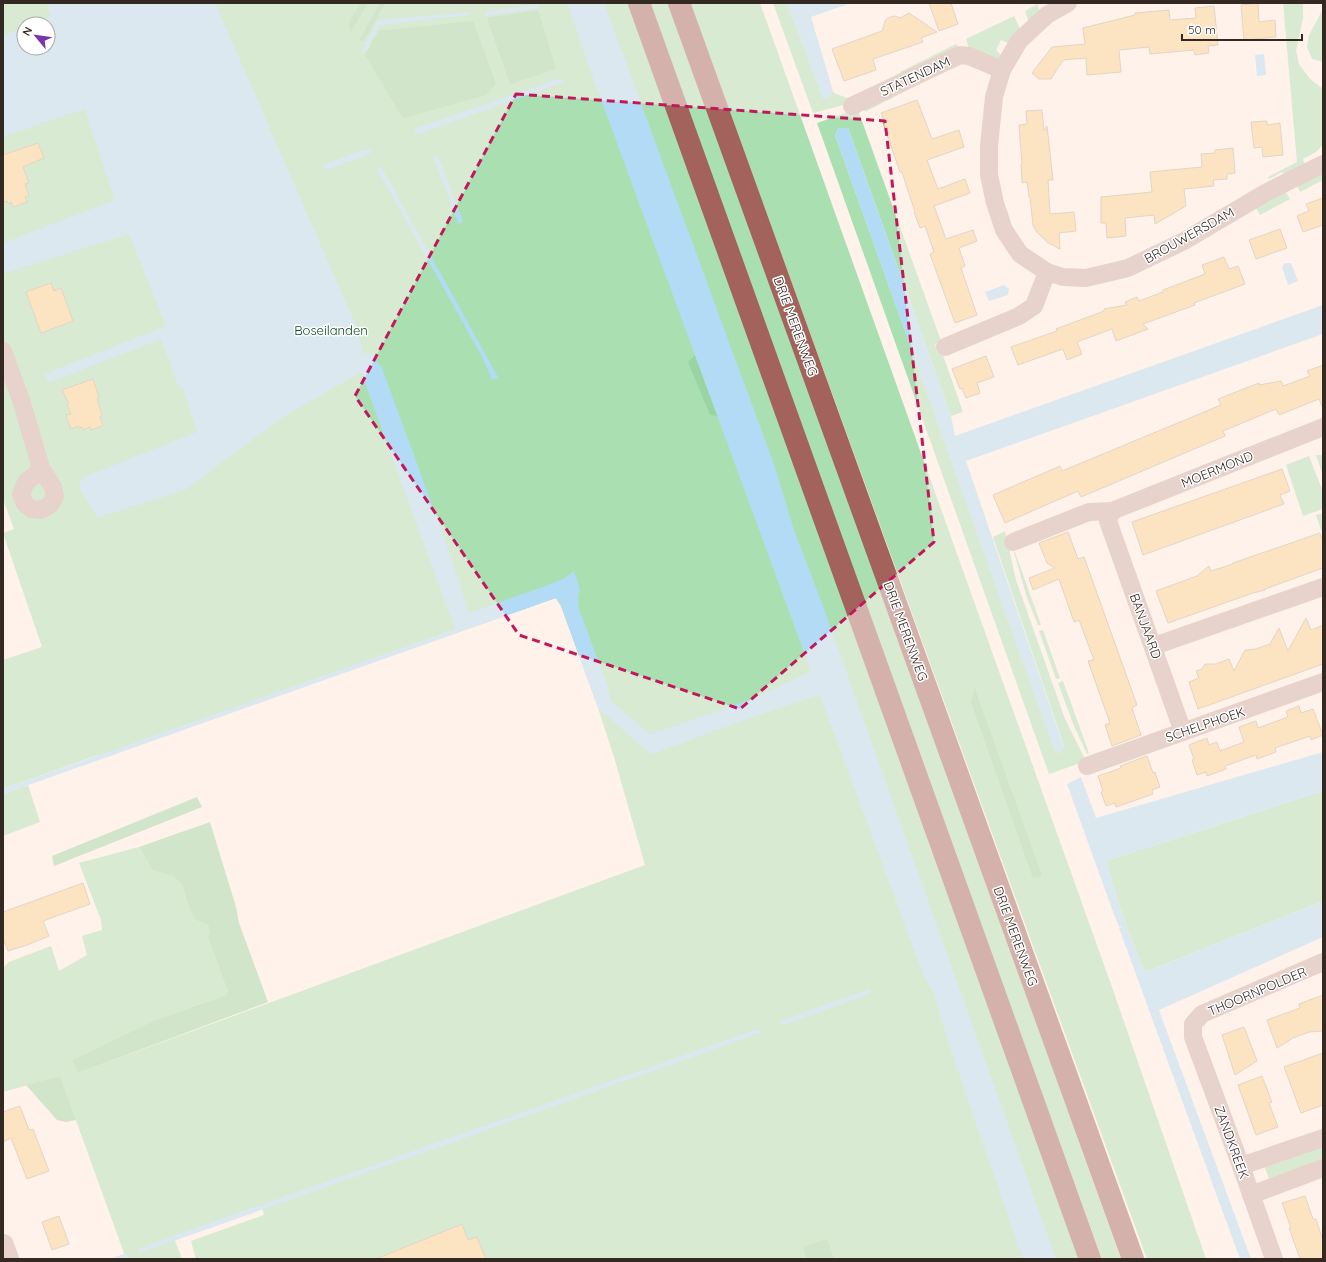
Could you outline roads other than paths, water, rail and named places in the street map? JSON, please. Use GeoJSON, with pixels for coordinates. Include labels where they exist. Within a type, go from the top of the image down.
{"type":"FeatureCollection","features":[{"type":"Feature","properties":{"kind":"highway"},"geometry":{"type":"LineString","coordinates":[[639,3],[1090,1259]]}},
{"type":"Feature","properties":{"kind":"highway","name":"DRIE MERENWEG"},"geometry":{"type":"LineString","coordinates":[[679,3],[1133,1259]]}},
{"type":"Feature","properties":{"kind":"street"},"geometry":{"type":"LineString","coordinates":[[1002,70],[1019,41],[1047,15],[1068,3]]}},
{"type":"Feature","properties":{"kind":"street","name":"STATENDAM"},"geometry":{"type":"LineString","coordinates":[[852,106],[960,55],[969,56],[1002,70]]}},
{"type":"Feature","properties":{"kind":"street","name":"BROUWERSDAM"},"geometry":{"type":"LineString","coordinates":[[1002,70],[994,97],[989,146],[989,175],[995,203],[1004,230],[1020,254],[1047,272],[1064,276],[1086,278],[1128,268],[1184,241],[1267,192],[1323,164]]}},
{"type":"Feature","properties":{"kind":"street"},"geometry":{"type":"LineString","coordinates":[[945,347],[1019,316],[1034,306],[1047,272]]}},
{"type":"Feature","properties":{"kind":"street"},"geometry":{"type":"LineString","coordinates":[[3,351],[21,400],[41,468]]}},
{"type":"Feature","properties":{"kind":"street","name":"MOERMOND"},"geometry":{"type":"LineString","coordinates":[[1013,542],[1089,512],[1110,516],[1323,427]]}},
{"type":"Feature","properties":{"kind":"street","name":"BANJAARD"},"geometry":{"type":"LineString","coordinates":[[1110,516],[1183,732]]}},
{"type":"Feature","properties":{"kind":"street"},"geometry":{"type":"LineString","coordinates":[[1154,646],[1323,586]]}},
{"type":"Feature","properties":{"kind":"street","name":"SCHELPHOEK"},"geometry":{"type":"LineString","coordinates":[[1086,766],[1323,682]]}},
{"type":"Feature","properties":{"kind":"street","name":"THOORNPOLDER"},"geometry":{"type":"LineString","coordinates":[[1193,1024],[1202,1014],[1323,962]]}},
{"type":"Feature","properties":{"kind":"street","name":"ZANDKREEK"},"geometry":{"type":"LineString","coordinates":[[1193,1024],[1193,1037],[1274,1259]]}},
{"type":"Feature","properties":{"kind":"street"},"geometry":{"type":"LineString","coordinates":[[1241,1166],[1323,1138]]}},
{"type":"Feature","properties":{"kind":"street"},"geometry":{"type":"LineString","coordinates":[[1251,1195],[1323,1168]]}},
{"type":"Feature","properties":{"kind":"street"},"geometry":{"type":"LineString","coordinates":[[3,1245],[8,1259]]}},
{"type":"Feature","properties":{"kind":"water"},"geometry":{"type":"Polygon","coordinates":[[[46,3],[215,3],[357,328],[363,353],[372,354],[382,368],[446,543],[469,613],[548,585],[565,578],[574,571],[580,589],[578,597],[579,609],[607,685],[611,701],[650,734],[758,697],[811,671],[592,75],[567,3],[604,3],[775,467],[794,530],[820,598],[1056,1259],[1023,1259],[954,1060],[933,992],[924,977],[820,695],[764,713],[652,754],[598,708],[561,606],[556,598],[3,794],[3,789],[455,629],[361,372],[283,417],[185,490],[98,518],[79,488],[82,478],[197,432],[183,388],[179,388],[161,339],[48,383],[45,374],[166,326],[129,234],[3,274],[3,243],[115,200],[85,109],[3,137],[3,36],[16,30],[16,56],[56,56],[56,16],[51,16],[46,3]]]}},
{"type":"Feature","properties":{"kind":"water"},"geometry":{"type":"Polygon","coordinates":[[[787,3],[851,3],[811,17],[833,91],[829,97],[823,99],[787,3]]]}},
{"type":"Feature","properties":{"kind":"water"},"geometry":{"type":"Polygon","coordinates":[[[538,4],[539,8],[486,16],[485,12],[538,4]]]}},
{"type":"Feature","properties":{"kind":"water"},"geometry":{"type":"Polygon","coordinates":[[[468,12],[470,15],[380,25],[364,54],[361,52],[378,20],[468,12]]]}},
{"type":"Feature","properties":{"kind":"water"},"geometry":{"type":"Polygon","coordinates":[[[1264,54],[1266,75],[1257,76],[1255,55],[1264,54]]]}},
{"type":"Feature","properties":{"kind":"water"},"geometry":{"type":"Polygon","coordinates":[[[561,78],[564,82],[416,135],[414,129],[561,78]]]}},
{"type":"Feature","properties":{"kind":"water"},"geometry":{"type":"Polygon","coordinates":[[[839,128],[848,128],[951,416],[955,436],[1323,305],[1323,334],[966,461],[1064,747],[1060,754],[1055,751],[1029,680],[835,135],[839,128]]]}},
{"type":"Feature","properties":{"kind":"water"},"geometry":{"type":"Polygon","coordinates":[[[368,148],[371,150],[370,154],[327,170],[324,168],[323,165],[368,148]]]}},
{"type":"Feature","properties":{"kind":"water"},"geometry":{"type":"Polygon","coordinates":[[[381,166],[499,379],[492,379],[481,355],[377,169],[381,166]]]}},
{"type":"Feature","properties":{"kind":"water"},"geometry":{"type":"Polygon","coordinates":[[[1285,263],[1291,263],[1298,281],[1288,285],[1282,267],[1285,263]]]}},
{"type":"Feature","properties":{"kind":"water"},"geometry":{"type":"Polygon","coordinates":[[[1004,285],[1009,289],[1008,295],[989,301],[985,292],[1004,285]]]}},
{"type":"Feature","properties":{"kind":"water"},"geometry":{"type":"Polygon","coordinates":[[[1323,752],[1323,791],[1106,861],[1126,926],[1145,972],[1323,901],[1323,937],[1159,1010],[1251,1259],[1240,1259],[1119,928],[1123,927],[1119,927],[1067,784],[1081,777],[1096,818],[1323,752]]]}},
{"type":"Feature","properties":{"kind":"waterway"},"geometry":{"type":"LineString","coordinates":[[436,157],[460,221]]}},
{"type":"Feature","properties":{"kind":"waterway"},"geometry":{"type":"LineString","coordinates":[[782,1023],[868,992]]}},
{"type":"Feature","properties":{"kind":"waterway"},"geometry":{"type":"LineString","coordinates":[[141,1250],[759,1031]]}},
{"type":"Feature","properties":{"kind":"waterway"},"geometry":{"type":"LineString","coordinates":[[117,1259],[125,1256]]}},
{"type":"Feature","properties":{"kind":"park label","name":"Boseilanden"},"geometry":{"type":"Point","coordinates":[331,330]}}]}
